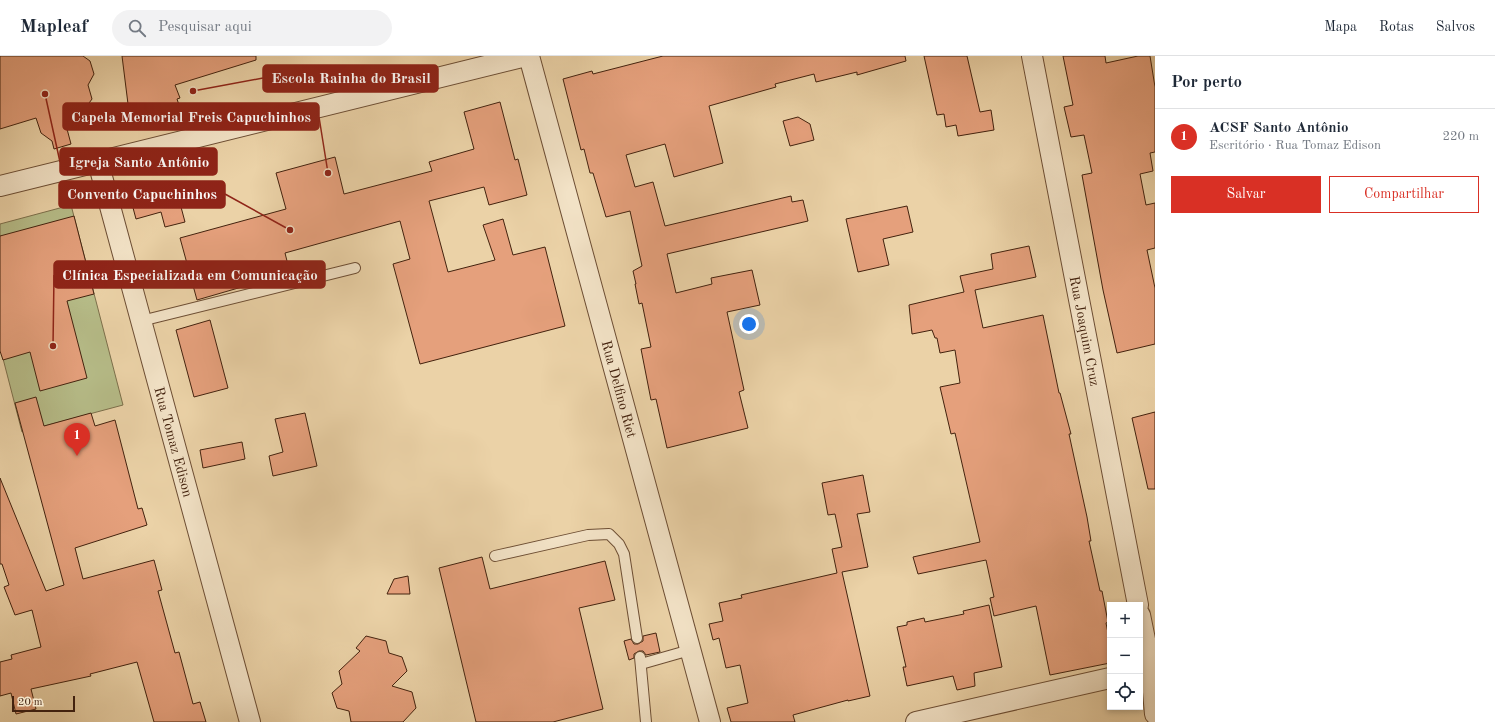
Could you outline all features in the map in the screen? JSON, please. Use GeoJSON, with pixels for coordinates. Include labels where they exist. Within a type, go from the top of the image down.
{"type":"FeatureCollection","features":[{"type":"Feature","properties":{"kind":"street"},"geometry":{"type":"LineString","coordinates":[[0,186],[528,56]]}},
{"type":"Feature","properties":{"kind":"street","name":"Rua Delfino Riet"},"geometry":{"type":"LineString","coordinates":[[528,56],[710,722]]}},
{"type":"Feature","properties":{"kind":"street","name":"Rua Joaquim Cruz"},"geometry":{"type":"LineString","coordinates":[[1032,56],[1137,602]]}},
{"type":"Feature","properties":{"kind":"street","name":"Rua Tomaz Edison"},"geometry":{"type":"LineString","coordinates":[[98,162],[250,722]]}},
{"type":"Feature","properties":{"kind":"street"},"geometry":{"type":"LineString","coordinates":[[1143,636],[1155,714]]}},
{"type":"Feature","properties":{"kind":"street"},"geometry":{"type":"LineString","coordinates":[[916,722],[1107,679]]}},
{"type":"Feature","properties":{"kind":"lane"},"geometry":{"type":"LineString","coordinates":[[141,321],[355,268]]}},
{"type":"Feature","properties":{"kind":"lane"},"geometry":{"type":"LineString","coordinates":[[495,556],[588,535],[608,534],[618,544],[624,554],[637,638]]}},
{"type":"Feature","properties":{"kind":"lane"},"geometry":{"type":"LineString","coordinates":[[646,722],[640,661],[690,650]]}},
{"type":"Feature","properties":{"kind":"green space"},"geometry":{"type":"Polygon","coordinates":[[[71,205],[123,405],[22,432],[0,347],[0,224],[71,205]]]}},
{"type":"Feature","properties":{"kind":"building"},"geometry":{"type":"Polygon","coordinates":[[[0,56],[83,56],[90,61],[94,74],[88,85],[92,99],[84,110],[88,123],[67,129],[71,144],[54,149],[52,141],[41,133],[36,118],[0,129],[0,56]]]}},
{"type":"Feature","properties":{"kind":"building"},"geometry":{"type":"Polygon","coordinates":[[[122,56],[256,56],[256,60],[175,85],[180,98],[177,99],[181,111],[135,123],[133,111],[129,112],[122,56]]]}},
{"type":"Feature","properties":{"kind":"building"},"geometry":{"type":"Polygon","coordinates":[[[663,56],[905,56],[906,61],[857,75],[857,72],[816,82],[814,74],[775,84],[776,87],[709,106],[723,163],[674,177],[665,144],[626,155],[635,187],[653,182],[665,226],[791,196],[792,202],[803,200],[808,221],[667,254],[676,293],[712,284],[711,278],[752,270],[760,305],[727,312],[744,390],[739,392],[748,428],[667,448],[656,399],[651,400],[641,349],[651,347],[642,303],[639,304],[635,284],[633,271],[642,266],[630,211],[606,217],[593,173],[590,173],[584,149],[581,150],[563,79],[592,71],[593,74],[663,56]]]}},
{"type":"Feature","properties":{"kind":"building"},"geometry":{"type":"Polygon","coordinates":[[[924,56],[967,56],[980,112],[991,110],[994,130],[958,136],[956,125],[946,127],[944,114],[937,115],[924,56]]]}},
{"type":"Feature","properties":{"kind":"building"},"geometry":{"type":"Polygon","coordinates":[[[1063,56],[1105,56],[1106,63],[1138,56],[1150,56],[1155,87],[1155,152],[1150,153],[1153,171],[1140,174],[1146,205],[1155,203],[1155,248],[1147,250],[1155,288],[1155,344],[1117,353],[1103,290],[1082,175],[1092,173],[1084,135],[1071,137],[1064,107],[1073,105],[1063,56]]]}},
{"type":"Feature","properties":{"kind":"building"},"geometry":{"type":"Polygon","coordinates":[[[500,102],[515,160],[518,159],[527,195],[489,205],[484,187],[429,201],[448,272],[495,260],[483,225],[503,219],[513,255],[545,247],[565,326],[420,364],[393,264],[410,259],[400,221],[285,253],[290,273],[197,300],[180,238],[286,209],[276,173],[335,157],[344,194],[432,171],[429,162],[474,149],[464,112],[500,102]]]}},
{"type":"Feature","properties":{"kind":"building"},"geometry":{"type":"Polygon","coordinates":[[[798,117],[810,124],[814,140],[790,146],[783,121],[798,117]]]}},
{"type":"Feature","properties":{"kind":"building"},"geometry":{"type":"Polygon","coordinates":[[[177,192],[185,222],[165,227],[161,212],[136,219],[132,204],[177,192]]]}},
{"type":"Feature","properties":{"kind":"building"},"geometry":{"type":"Polygon","coordinates":[[[907,206],[913,232],[883,239],[889,265],[858,272],[846,219],[907,206]]]}},
{"type":"Feature","properties":{"kind":"building"},"geometry":{"type":"Polygon","coordinates":[[[74,216],[94,294],[67,301],[87,378],[40,391],[30,352],[3,360],[0,351],[0,236],[74,216]]]}},
{"type":"Feature","properties":{"kind":"building"},"geometry":{"type":"Polygon","coordinates":[[[1029,246],[1036,277],[975,290],[983,328],[1043,315],[1059,393],[1071,434],[1069,434],[1087,517],[1091,541],[1089,541],[1107,617],[1107,664],[1050,675],[1036,606],[994,616],[990,598],[994,597],[986,560],[918,574],[913,557],[980,542],[955,433],[951,434],[940,387],[960,383],[955,350],[940,353],[937,338],[935,338],[932,330],[912,334],[909,305],[964,292],[960,276],[993,269],[991,254],[1029,246]]]}},
{"type":"Feature","properties":{"kind":"building"},"geometry":{"type":"Polygon","coordinates":[[[210,320],[228,388],[194,397],[176,330],[210,320]]]}},
{"type":"Feature","properties":{"kind":"building"},"geometry":{"type":"Polygon","coordinates":[[[36,397],[44,426],[91,413],[95,426],[115,420],[138,509],[142,508],[147,525],[75,548],[83,579],[154,560],[162,590],[158,591],[175,653],[179,652],[193,704],[200,702],[206,722],[154,722],[137,662],[90,674],[91,676],[31,689],[36,709],[16,714],[11,693],[0,696],[0,662],[12,659],[11,655],[41,647],[32,610],[15,615],[4,587],[9,585],[2,564],[0,564],[0,478],[46,591],[64,585],[15,403],[36,397]]]}},
{"type":"Feature","properties":{"kind":"building"},"geometry":{"type":"Polygon","coordinates":[[[1155,412],[1155,489],[1148,489],[1132,418],[1155,412]]]}},
{"type":"Feature","properties":{"kind":"building"},"geometry":{"type":"Polygon","coordinates":[[[305,413],[317,466],[273,476],[269,456],[283,452],[275,419],[305,413]]]}},
{"type":"Feature","properties":{"kind":"building"},"geometry":{"type":"Polygon","coordinates":[[[242,442],[245,459],[203,468],[200,450],[242,442]]]}},
{"type":"Feature","properties":{"kind":"building"},"geometry":{"type":"Polygon","coordinates":[[[863,475],[870,512],[857,514],[868,567],[842,572],[870,696],[848,700],[793,715],[795,722],[731,722],[727,708],[748,703],[740,665],[726,668],[719,638],[713,640],[709,624],[723,621],[719,603],[742,598],[741,595],[837,573],[832,549],[842,547],[835,514],[828,515],[822,483],[863,475]]]}},
{"type":"Feature","properties":{"kind":"building"},"geometry":{"type":"Polygon","coordinates":[[[482,557],[490,589],[605,561],[615,600],[579,608],[603,709],[553,722],[476,722],[439,568],[482,557]]]}},
{"type":"Feature","properties":{"kind":"building"},"geometry":{"type":"Polygon","coordinates":[[[408,576],[410,594],[387,594],[394,579],[408,576]]]}},
{"type":"Feature","properties":{"kind":"building"},"geometry":{"type":"Polygon","coordinates":[[[989,605],[1002,667],[974,673],[975,686],[957,690],[953,676],[907,686],[903,667],[906,667],[897,627],[907,625],[907,622],[924,618],[925,622],[964,614],[963,611],[989,605]]]}},
{"type":"Feature","properties":{"kind":"building"},"geometry":{"type":"Polygon","coordinates":[[[656,633],[660,652],[646,655],[643,651],[639,651],[634,654],[634,658],[629,660],[624,641],[631,639],[634,644],[638,644],[643,641],[643,636],[656,633]]]}},
{"type":"Feature","properties":{"kind":"building"},"geometry":{"type":"Polygon","coordinates":[[[366,636],[386,641],[389,653],[402,657],[407,671],[392,686],[412,692],[416,708],[403,722],[351,722],[349,711],[337,708],[332,693],[342,684],[339,671],[360,651],[356,648],[366,636]]]}},
{"type":"Feature","properties":{"kind":"place","name":"Escola Rainha do Brasil"},"geometry":{"type":"Point","coordinates":[193,91]}},
{"type":"Feature","properties":{"kind":"place","name":"Igreja Santo Antônio"},"geometry":{"type":"Point","coordinates":[45,94]}},
{"type":"Feature","properties":{"kind":"place","name":"Capela Memorial Freis Capuchinhos"},"geometry":{"type":"Point","coordinates":[328,173]}},
{"type":"Feature","properties":{"kind":"place","name":"Convento Capuchinhos"},"geometry":{"type":"Point","coordinates":[290,230]}},
{"type":"Feature","properties":{"kind":"place","name":"Clínica Especializada em Comunicação"},"geometry":{"type":"Point","coordinates":[53,346]}},
{"type":"Feature","properties":{"kind":"place","name":"ACSF Santo Antônio"},"geometry":{"type":"Point","coordinates":[77,456]}}]}
